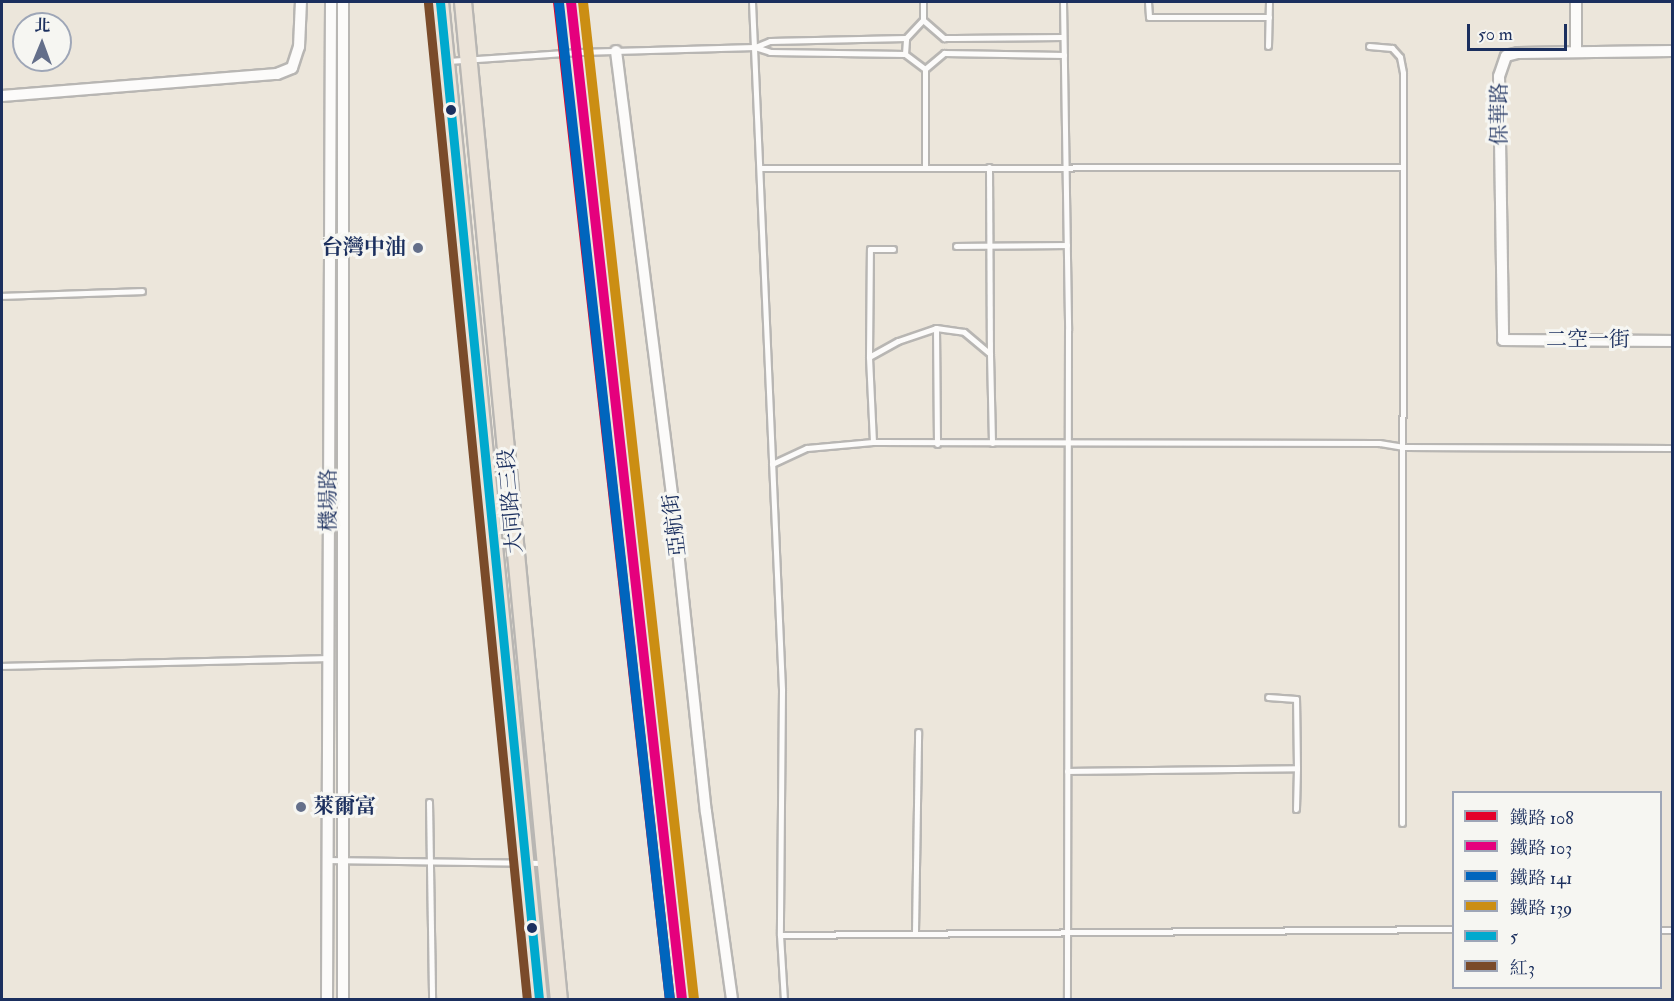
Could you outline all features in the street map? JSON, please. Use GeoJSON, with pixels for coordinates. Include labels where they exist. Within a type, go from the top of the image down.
{"type":"FeatureCollection","features":[{"type":"Feature","properties":{"kind":"main road","name":"大同路三段"},"geometry":{"type":"LineString","coordinates":[[440,2],[539,999]]}},
{"type":"Feature","properties":{"kind":"main road","name":"大同路三段"},"geometry":{"type":"LineString","coordinates":[[463,2],[559,999]]}},
{"type":"Feature","properties":{"kind":"street"},"geometry":{"type":"LineString","coordinates":[[2,96],[277,74],[292,68],[299,47],[301,2]]}},
{"type":"Feature","properties":{"kind":"street","name":"機場路"},"geometry":{"type":"LineString","coordinates":[[327,999],[331,2]]}},
{"type":"Feature","properties":{"kind":"street","name":"機場路"},"geometry":{"type":"LineString","coordinates":[[343,2],[343,999]]}},
{"type":"Feature","properties":{"kind":"street"},"geometry":{"type":"LineString","coordinates":[[1576,2],[1576,52]]}},
{"type":"Feature","properties":{"kind":"street","name":"亞航街"},"geometry":{"type":"LineString","coordinates":[[616,51],[672,495],[706,812],[732,999]]}},
{"type":"Feature","properties":{"kind":"street","name":"保華路"},"geometry":{"type":"LineString","coordinates":[[1503,340],[1500,64],[1506,56],[1518,52],[1672,51]]}},
{"type":"Feature","properties":{"kind":"street","name":"二空一街"},"geometry":{"type":"LineString","coordinates":[[1503,340],[1672,341]]}},
{"type":"Feature","properties":{"kind":"lane"},"geometry":{"type":"LineString","coordinates":[[752,2],[782,690],[780,935],[784,999]]}},
{"type":"Feature","properties":{"kind":"lane"},"geometry":{"type":"LineString","coordinates":[[923,2],[924,20],[944,38],[1063,37]]}},
{"type":"Feature","properties":{"kind":"lane"},"geometry":{"type":"LineString","coordinates":[[1063,2],[1067,167],[1067,999]]}},
{"type":"Feature","properties":{"kind":"lane"},"geometry":{"type":"LineString","coordinates":[[1148,2],[1149,17],[1269,17]]}},
{"type":"Feature","properties":{"kind":"lane"},"geometry":{"type":"LineString","coordinates":[[1268,46],[1269,2]]}},
{"type":"Feature","properties":{"kind":"lane"},"geometry":{"type":"LineString","coordinates":[[905,54],[906,38],[924,20]]}},
{"type":"Feature","properties":{"kind":"lane"},"geometry":{"type":"LineString","coordinates":[[755,47],[770,41],[906,38]]}},
{"type":"Feature","properties":{"kind":"lane"},"geometry":{"type":"LineString","coordinates":[[944,38],[944,53]]}},
{"type":"Feature","properties":{"kind":"lane"},"geometry":{"type":"LineString","coordinates":[[1369,46],[1392,48],[1401,57],[1404,447],[1402,823]]}},
{"type":"Feature","properties":{"kind":"lane"},"geometry":{"type":"LineString","coordinates":[[446,61],[616,51],[755,47],[770,52],[905,54],[925,69]]}},
{"type":"Feature","properties":{"kind":"lane"},"geometry":{"type":"LineString","coordinates":[[925,69],[944,53],[1064,56]]}},
{"type":"Feature","properties":{"kind":"lane"},"geometry":{"type":"LineString","coordinates":[[925,69],[926,167]]}},
{"type":"Feature","properties":{"kind":"lane"},"geometry":{"type":"LineString","coordinates":[[989,167],[992,443]]}},
{"type":"Feature","properties":{"kind":"lane"},"geometry":{"type":"LineString","coordinates":[[761,168],[1402,167]]}},
{"type":"Feature","properties":{"kind":"lane"},"geometry":{"type":"LineString","coordinates":[[957,246],[1067,245]]}},
{"type":"Feature","properties":{"kind":"lane"},"geometry":{"type":"LineString","coordinates":[[873,442],[869,357],[870,249],[893,249]]}},
{"type":"Feature","properties":{"kind":"lane"},"geometry":{"type":"LineString","coordinates":[[2,296],[142,291]]}},
{"type":"Feature","properties":{"kind":"lane"},"geometry":{"type":"LineString","coordinates":[[869,357],[898,340],[936,328],[964,332],[990,354]]}},
{"type":"Feature","properties":{"kind":"lane"},"geometry":{"type":"LineString","coordinates":[[936,328],[937,444]]}},
{"type":"Feature","properties":{"kind":"lane"},"geometry":{"type":"LineString","coordinates":[[772,464],[807,448],[873,442],[937,444],[1378,443],[1404,447],[1672,448]]}},
{"type":"Feature","properties":{"kind":"lane"},"geometry":{"type":"LineString","coordinates":[[2,666],[328,658]]}},
{"type":"Feature","properties":{"kind":"lane"},"geometry":{"type":"LineString","coordinates":[[1268,698],[1296,699],[1296,809]]}},
{"type":"Feature","properties":{"kind":"lane"},"geometry":{"type":"LineString","coordinates":[[915,932],[918,732]]}},
{"type":"Feature","properties":{"kind":"lane"},"geometry":{"type":"LineString","coordinates":[[1067,771],[1297,768]]}},
{"type":"Feature","properties":{"kind":"lane"},"geometry":{"type":"LineString","coordinates":[[429,802],[432,999]]}},
{"type":"Feature","properties":{"kind":"lane"},"geometry":{"type":"LineString","coordinates":[[328,860],[546,863]]}},
{"type":"Feature","properties":{"kind":"lane"},"geometry":{"type":"LineString","coordinates":[[780,935],[1452,929]]}},
{"type":"Feature","properties":{"kind":"rail line","name":"108"},"geometry":{"type":"LineString","coordinates":[[558,2],[670,1000]]}},
{"type":"Feature","properties":{"kind":"rail line","name":"103"},"geometry":{"type":"LineString","coordinates":[[571,2],[682,1000]]}},
{"type":"Feature","properties":{"kind":"rail line","name":"139"},"geometry":{"type":"LineString","coordinates":[[583,2],[694,999]]}},
{"type":"Feature","properties":{"kind":"rail line","name":"141"},"geometry":{"type":"LineString","coordinates":[[559,3],[670,1000]]}},
{"type":"Feature","properties":{"kind":"transit line","name":"5"},"geometry":{"type":"LineString","coordinates":[[440,2],[539,1000]]}},
{"type":"Feature","properties":{"kind":"transit line","name":"紅3"},"geometry":{"type":"LineString","coordinates":[[428,3],[527,1000]]}},
{"type":"Feature","properties":{"kind":"place","name":"台灣中油"},"geometry":{"type":"Point","coordinates":[418,248]}},
{"type":"Feature","properties":{"kind":"place","name":"萊爾富"},"geometry":{"type":"Point","coordinates":[301,807]}}]}
